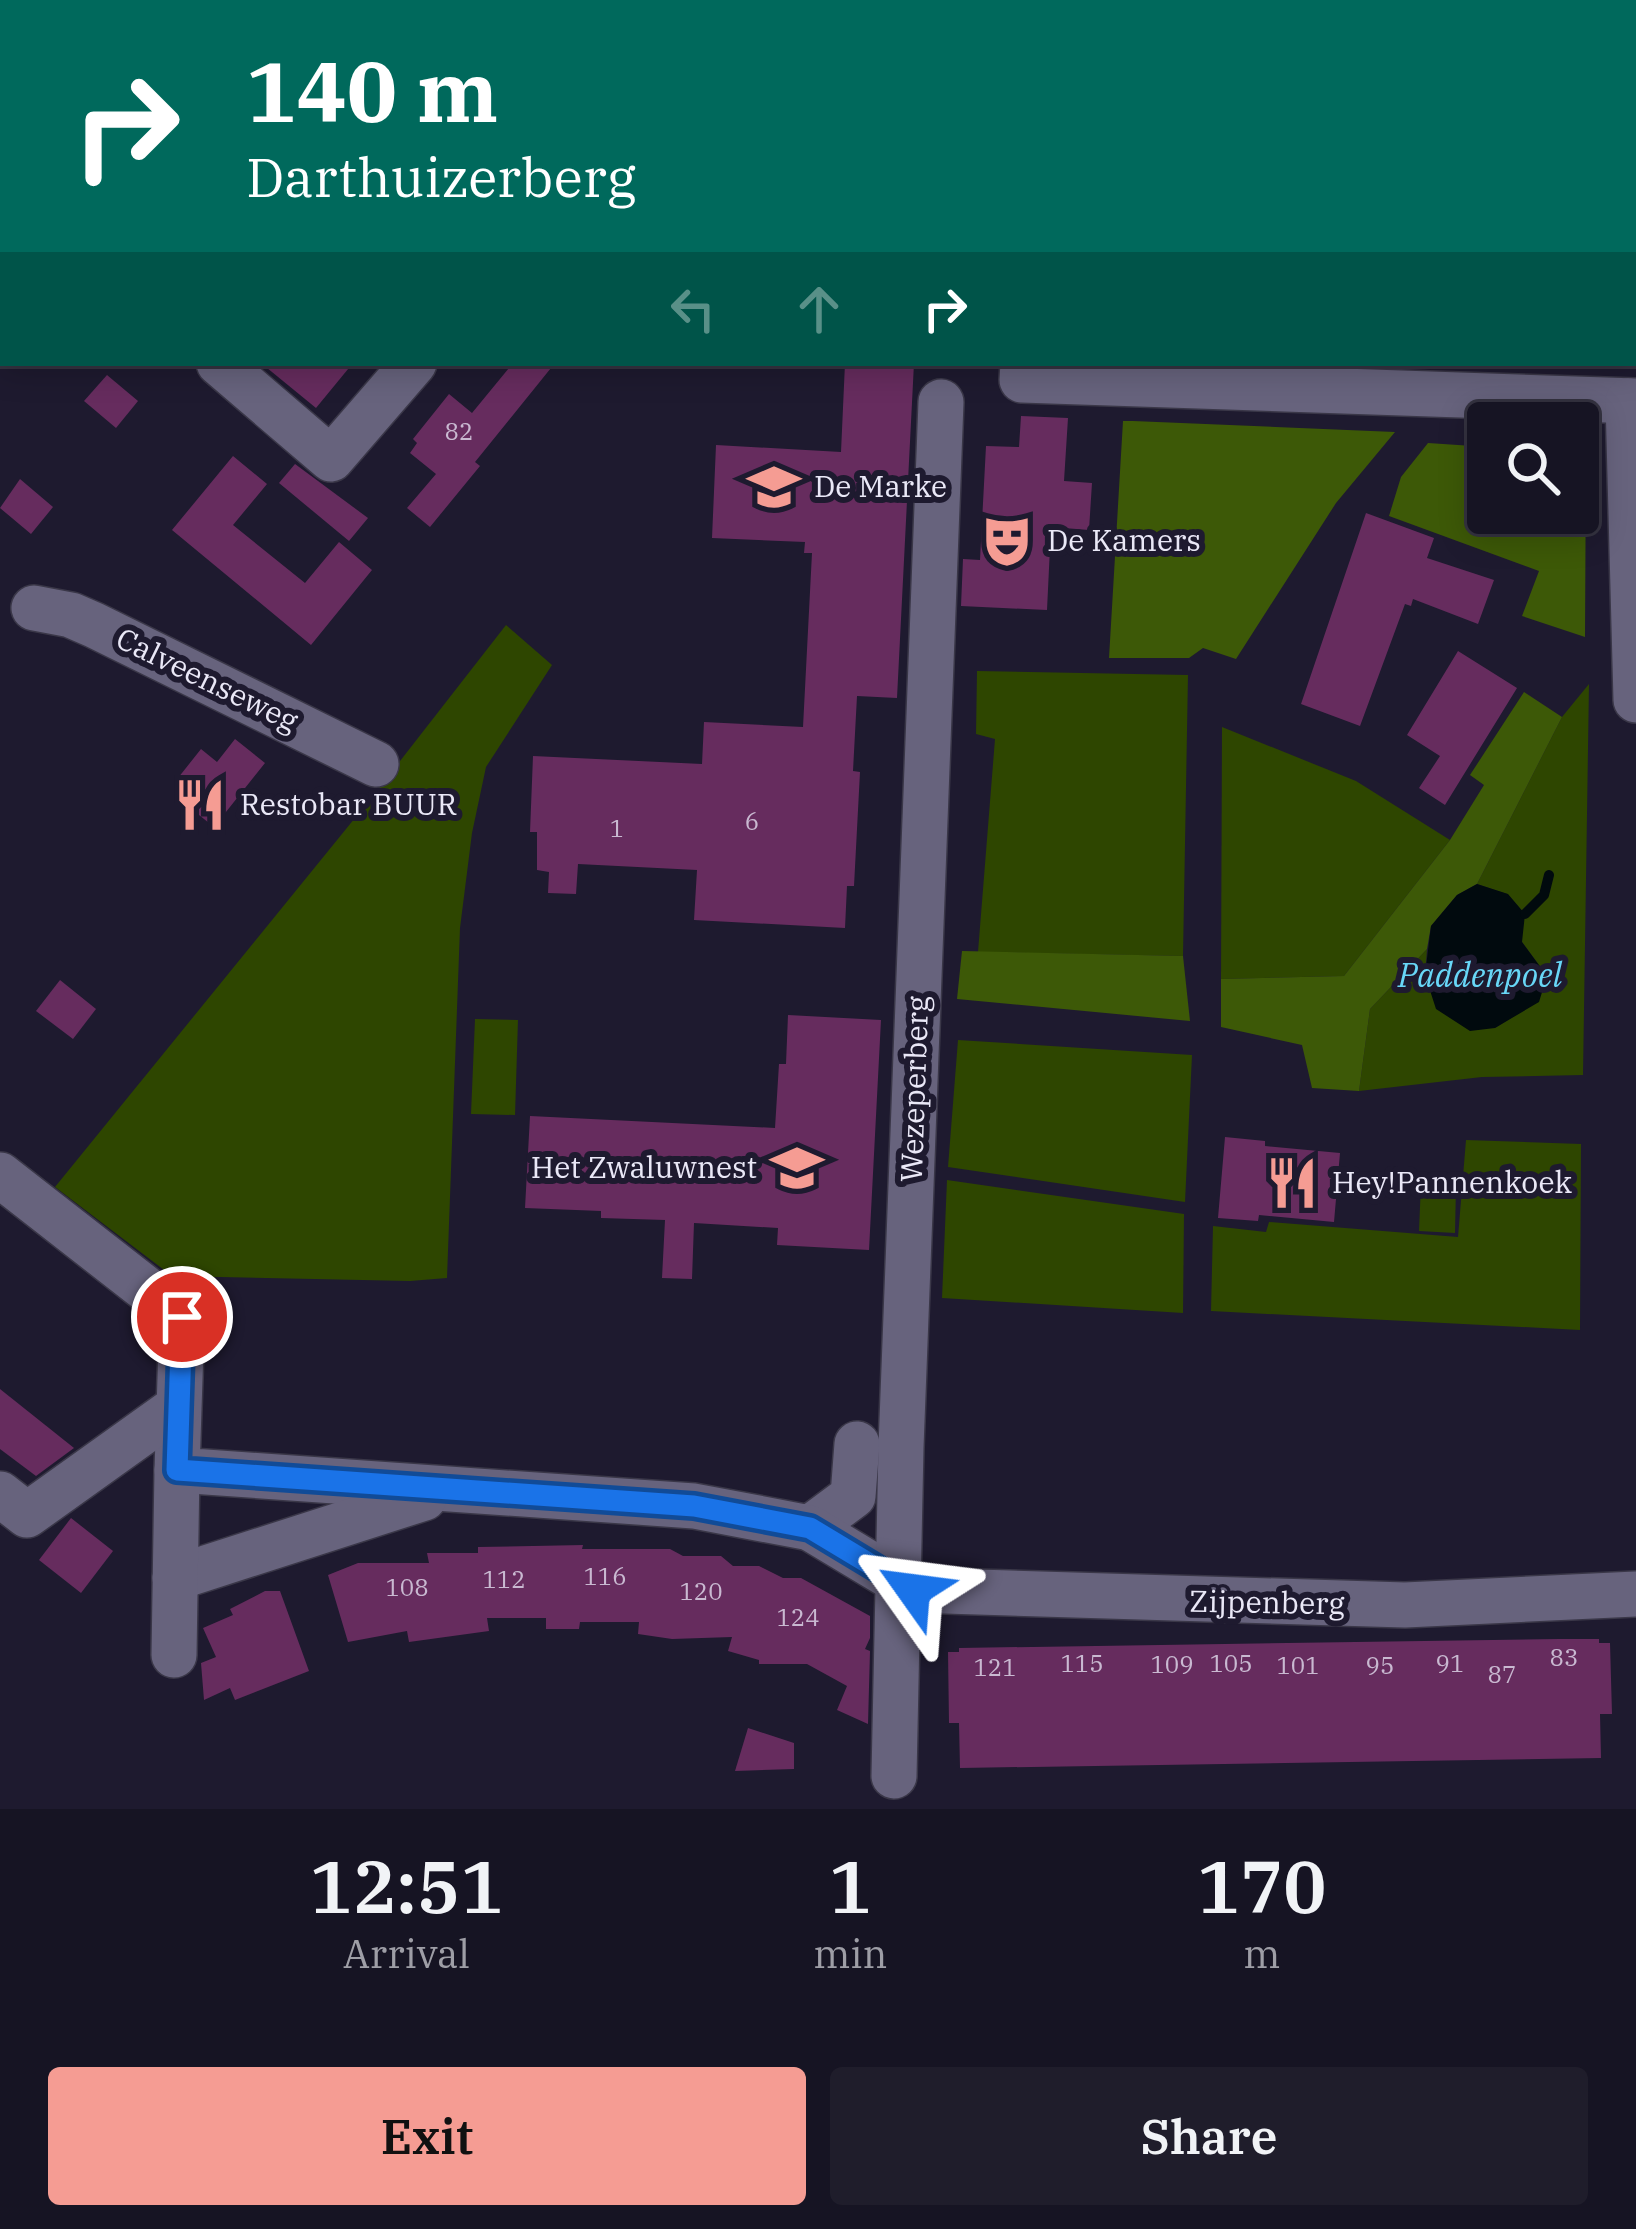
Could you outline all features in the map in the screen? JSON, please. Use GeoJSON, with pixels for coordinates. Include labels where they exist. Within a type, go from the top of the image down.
{"type":"FeatureCollection","features":[{"type":"Feature","properties":{"kind":"street"},"geometry":{"type":"LineString","coordinates":[[222,366],[331,459],[411,366]]}},
{"type":"Feature","properties":{"kind":"street"},"geometry":{"type":"LineString","coordinates":[[1024,366],[1022,380],[1632,401],[1636,700]]}},
{"type":"Feature","properties":{"kind":"street","name":"Wezeperberg"},"geometry":{"type":"LineString","coordinates":[[893,1776],[900,1582],[879,1445],[941,402]]}},
{"type":"Feature","properties":{"kind":"street","name":"Calveenseweg"},"geometry":{"type":"LineString","coordinates":[[34,608],[94,625],[376,764]]}},
{"type":"Feature","properties":{"kind":"street"},"geometry":{"type":"LineString","coordinates":[[8,1199],[182,1317],[174,1655]]}},
{"type":"Feature","properties":{"kind":"street"},"geometry":{"type":"LineString","coordinates":[[0,1494],[27,1515],[178,1407]]}},
{"type":"Feature","properties":{"kind":"street"},"geometry":{"type":"LineString","coordinates":[[810,1528],[853,1496],[879,1445]]}},
{"type":"Feature","properties":{"kind":"street"},"geometry":{"type":"LineString","coordinates":[[177,1470],[694,1506],[810,1528],[900,1582]]}},
{"type":"Feature","properties":{"kind":"street"},"geometry":{"type":"LineString","coordinates":[[175,1578],[445,1491]]}},
{"type":"Feature","properties":{"kind":"street","name":"Zijpenberg"},"geometry":{"type":"LineString","coordinates":[[900,1582],[913,1590],[1361,1605],[1636,1594]]}},
{"type":"Feature","properties":{"kind":"green space"},"geometry":{"type":"Polygon","coordinates":[[[1123,421],[1395,432],[1336,503],[1236,659],[1203,648],[1189,658],[1109,658],[1123,421]]]}},
{"type":"Feature","properties":{"kind":"green space"},"geometry":{"type":"Polygon","coordinates":[[[1428,443],[1467,446],[1467,534],[1586,534],[1585,637],[1522,616],[1539,571],[1389,516],[1401,477],[1428,443]]]}},
{"type":"Feature","properties":{"kind":"green space"},"geometry":{"type":"Polygon","coordinates":[[[506,625],[552,665],[486,767],[472,833],[460,928],[447,1278],[172,1276],[55,1187],[506,625]]]}},
{"type":"Feature","properties":{"kind":"green space"},"geometry":{"type":"Polygon","coordinates":[[[977,671],[1188,675],[1183,956],[978,952],[995,739],[976,734],[977,671]]]}},
{"type":"Feature","properties":{"kind":"green space"},"geometry":{"type":"Polygon","coordinates":[[[1589,684],[1583,1075],[1482,1077],[1359,1091],[1370,1009],[1427,949],[1425,975],[1495,1028],[1522,1011],[1547,976],[1522,942],[1507,894],[1477,884],[1562,717],[1589,684]]]}},
{"type":"Feature","properties":{"kind":"green space"},"geometry":{"type":"Polygon","coordinates":[[[1524,692],[1562,717],[1477,884],[1457,895],[1431,926],[1427,949],[1370,1009],[1359,1091],[1312,1088],[1302,1045],[1221,1027],[1221,979],[1344,976],[1450,840],[1484,785],[1470,775],[1524,692]]]}},
{"type":"Feature","properties":{"kind":"green space"},"geometry":{"type":"Polygon","coordinates":[[[1222,727],[1356,781],[1450,840],[1344,976],[1221,979],[1222,727]]]}},
{"type":"Feature","properties":{"kind":"green space"},"geometry":{"type":"Polygon","coordinates":[[[962,951],[1183,956],[1190,1021],[957,999],[962,951]]]}},
{"type":"Feature","properties":{"kind":"green space"},"geometry":{"type":"Polygon","coordinates":[[[475,1019],[518,1020],[515,1115],[471,1114],[475,1019]]]}},
{"type":"Feature","properties":{"kind":"green space"},"geometry":{"type":"Polygon","coordinates":[[[958,1040],[1192,1055],[1185,1202],[948,1167],[958,1040]]]}},
{"type":"Feature","properties":{"kind":"green space"},"geometry":{"type":"Polygon","coordinates":[[[1466,1140],[1581,1144],[1580,1330],[1211,1311],[1213,1226],[1266,1232],[1269,1222],[1458,1237],[1466,1140]]]}},
{"type":"Feature","properties":{"kind":"green space"},"geometry":{"type":"Polygon","coordinates":[[[947,1180],[1184,1214],[1183,1313],[942,1298],[947,1180]]]}},
{"type":"Feature","properties":{"kind":"green space"},"geometry":{"type":"Polygon","coordinates":[[[1421,1183],[1456,1186],[1455,1233],[1419,1231],[1421,1183]]]}},
{"type":"Feature","properties":{"kind":"water","name":"Paddenpoel"},"geometry":{"type":"Polygon","coordinates":[[[1477,884],[1508,894],[1525,914],[1522,942],[1547,976],[1539,1002],[1495,1028],[1470,1031],[1436,1009],[1425,975],[1431,926],[1457,895],[1477,884]]]}},
{"type":"Feature","properties":{"kind":"building"},"geometry":{"type":"Polygon","coordinates":[[[265,366],[351,366],[316,408],[265,366]]]}},
{"type":"Feature","properties":{"kind":"building"},"geometry":{"type":"Polygon","coordinates":[[[511,366],[553,366],[430,527],[407,508],[436,474],[410,453],[417,443],[413,439],[449,394],[472,413],[511,366]]]}},
{"type":"Feature","properties":{"kind":"building"},"geometry":{"type":"Polygon","coordinates":[[[845,366],[914,366],[897,698],[857,696],[853,771],[860,772],[854,886],[847,886],[845,928],[694,920],[697,870],[578,864],[576,894],[548,893],[549,872],[537,870],[537,832],[530,832],[533,756],[702,764],[704,722],[803,727],[812,553],[804,553],[805,542],[712,538],[716,445],[841,452],[845,366]]]}},
{"type":"Feature","properties":{"kind":"building"},"geometry":{"type":"Polygon","coordinates":[[[107,375],[138,401],[116,428],[84,401],[107,375]]]}},
{"type":"Feature","properties":{"kind":"building"},"geometry":{"type":"Polygon","coordinates":[[[1021,416],[1068,418],[1064,481],[1092,483],[1089,530],[1051,527],[1047,610],[961,606],[963,559],[980,560],[986,446],[1019,447],[1021,416]]]}},
{"type":"Feature","properties":{"kind":"building"},"geometry":{"type":"Polygon","coordinates":[[[233,456],[267,484],[233,525],[305,583],[339,542],[372,570],[311,645],[172,530],[233,456]]]}},
{"type":"Feature","properties":{"kind":"building"},"geometry":{"type":"Polygon","coordinates":[[[295,464],[368,518],[349,541],[279,483],[295,464]]]}},
{"type":"Feature","properties":{"kind":"building"},"geometry":{"type":"Polygon","coordinates":[[[20,479],[53,507],[31,534],[0,508],[20,479]]]}},
{"type":"Feature","properties":{"kind":"building"},"geometry":{"type":"Polygon","coordinates":[[[1366,513],[1434,538],[1427,558],[1494,580],[1478,624],[1413,599],[1411,606],[1405,604],[1360,726],[1301,704],[1366,513]]]}},
{"type":"Feature","properties":{"kind":"building"},"geometry":{"type":"Polygon","coordinates":[[[1458,651],[1517,688],[1445,805],[1419,788],[1440,756],[1407,735],[1458,651]]]}},
{"type":"Feature","properties":{"kind":"building"},"geometry":{"type":"Polygon","coordinates":[[[235,739],[265,763],[214,827],[184,803],[181,794],[187,787],[178,778],[201,749],[217,762],[235,739]]]}},
{"type":"Feature","properties":{"kind":"building"},"geometry":{"type":"Polygon","coordinates":[[[60,980],[96,1009],[73,1039],[36,1011],[60,980]]]}},
{"type":"Feature","properties":{"kind":"building"},"geometry":{"type":"Polygon","coordinates":[[[788,1015],[881,1020],[869,1250],[777,1245],[778,1228],[694,1223],[692,1279],[662,1278],[665,1220],[525,1208],[530,1116],[775,1128],[779,1064],[786,1064],[788,1015]]]}},
{"type":"Feature","properties":{"kind":"building"},"geometry":{"type":"Polygon","coordinates":[[[1225,1137],[1340,1153],[1334,1222],[1259,1215],[1258,1221],[1218,1218],[1225,1137]]]}},
{"type":"Feature","properties":{"kind":"building"},"geometry":{"type":"Polygon","coordinates":[[[0,1389],[74,1448],[36,1476],[0,1449],[0,1389]]]}},
{"type":"Feature","properties":{"kind":"building"},"geometry":{"type":"Polygon","coordinates":[[[71,1518],[113,1551],[81,1593],[39,1560],[71,1518]]]}},
{"type":"Feature","properties":{"kind":"building"},"geometry":{"type":"Polygon","coordinates":[[[583,1545],[582,1549],[670,1549],[683,1556],[721,1556],[733,1566],[759,1566],[783,1578],[801,1578],[870,1616],[865,1649],[870,1651],[868,1724],[837,1710],[847,1686],[807,1664],[759,1664],[759,1660],[728,1651],[732,1637],[672,1639],[638,1634],[639,1622],[580,1622],[579,1629],[546,1629],[546,1618],[487,1618],[489,1631],[409,1642],[407,1631],[348,1642],[328,1575],[358,1563],[429,1563],[427,1553],[478,1553],[478,1547],[583,1545]]]}},
{"type":"Feature","properties":{"kind":"building"},"geometry":{"type":"Polygon","coordinates":[[[265,1591],[280,1591],[309,1671],[235,1700],[230,1688],[204,1700],[201,1663],[216,1657],[203,1628],[233,1615],[230,1609],[265,1591]]]}},
{"type":"Feature","properties":{"kind":"building"},"geometry":{"type":"Polygon","coordinates":[[[1599,1639],[1599,1643],[1610,1643],[1612,1714],[1600,1714],[1601,1758],[960,1768],[959,1723],[949,1723],[948,1652],[959,1652],[959,1648],[1599,1639]]]}},
{"type":"Feature","properties":{"kind":"building"},"geometry":{"type":"Polygon","coordinates":[[[748,1728],[794,1743],[794,1769],[735,1771],[748,1728]]]}},
{"type":"Feature","properties":{"kind":"waterway"},"geometry":{"type":"LineString","coordinates":[[1525,914],[1544,895],[1549,875]]}},
{"type":"Feature","properties":{"kind":"place","name":"De Marke"},"geometry":{"type":"Point","coordinates":[774,487]}},
{"type":"Feature","properties":{"kind":"place","name":"De Kamers"},"geometry":{"type":"Point","coordinates":[1007,541]}},
{"type":"Feature","properties":{"kind":"place","name":"Restobar BUUR"},"geometry":{"type":"Point","coordinates":[200,805]}},
{"type":"Feature","properties":{"kind":"place","name":"Het Zwaluwnest"},"geometry":{"type":"Point","coordinates":[797,1168]}},
{"type":"Feature","properties":{"kind":"place","name":"Hey!Pannenkoek"},"geometry":{"type":"Point","coordinates":[1292,1183]}},
{"type":"Feature","properties":{"kind":"route"},"geometry":{"type":"LineString","coordinates":[[182,1317],[177,1470],[694,1506],[810,1528],[913,1590]]}}]}
